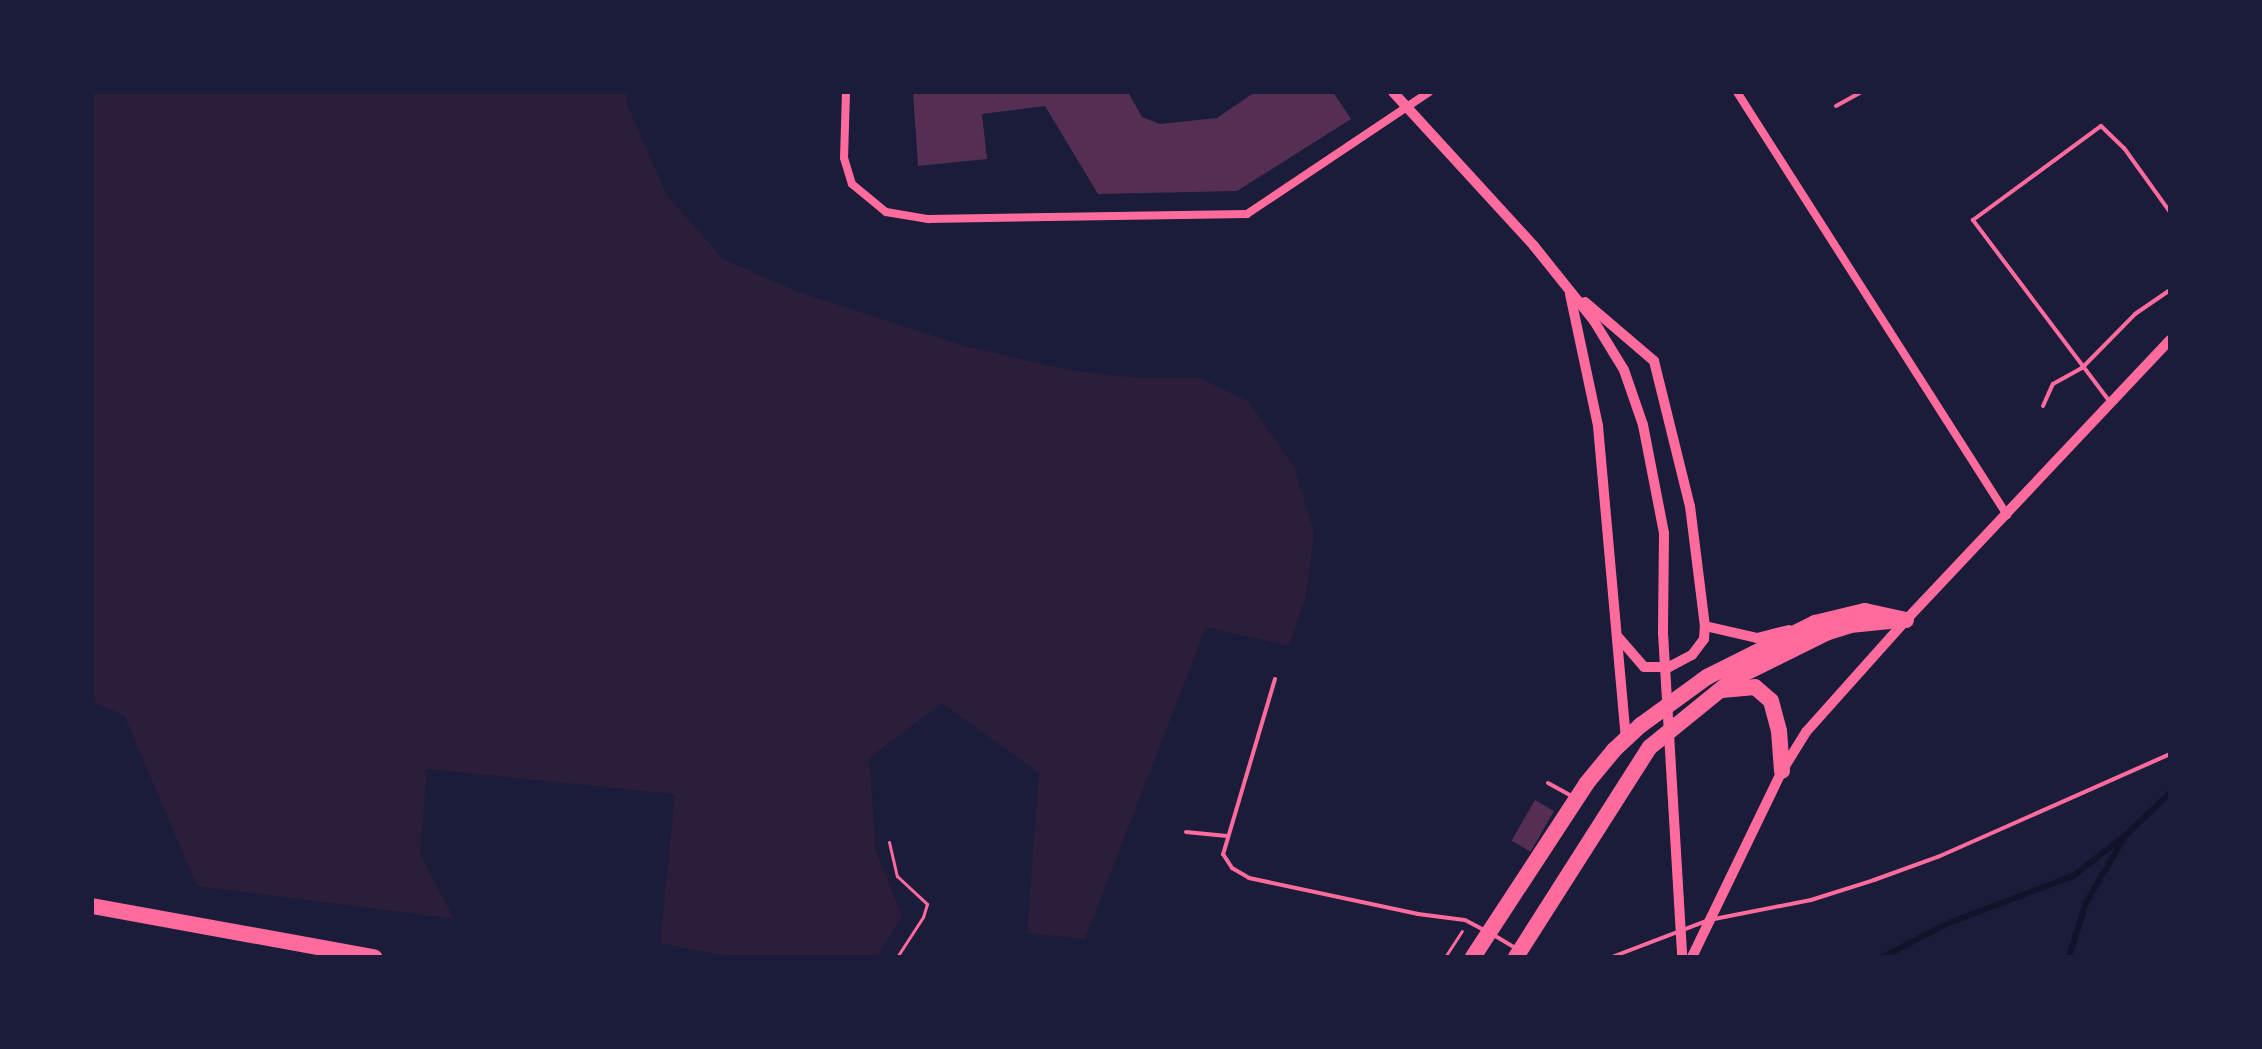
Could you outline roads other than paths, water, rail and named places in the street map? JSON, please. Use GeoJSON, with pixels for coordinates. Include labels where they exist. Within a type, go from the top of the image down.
{"type":"FeatureCollection","features":[{"type":"Feature","properties":{"kind":"highway"},"geometry":{"type":"LineString","coordinates":[[1477,952],[1599,766],[1626,738],[1707,677],[1813,624],[1847,612],[1865,611],[1906,620]]}},
{"type":"Feature","properties":{"kind":"highway"},"geometry":{"type":"LineString","coordinates":[[1516,957],[1650,747],[1735,678],[1826,633],[1850,625],[1906,620]]}},
{"type":"Feature","properties":{"kind":"highway"},"geometry":{"type":"LineString","coordinates":[[1717,691],[1743,686],[1764,693],[1777,716],[1782,771]]}},
{"type":"Feature","properties":{"kind":"highway"},"geometry":{"type":"LineString","coordinates":[[92,906],[374,957]]}},
{"type":"Feature","properties":{"kind":"street"},"geometry":{"type":"LineString","coordinates":[[846,92],[844,158],[852,184],[886,212],[928,219],[1247,214],[1407,110],[1429,92]]}},
{"type":"Feature","properties":{"kind":"street"},"geometry":{"type":"LineString","coordinates":[[1393,92],[1568,288],[1654,361],[1690,506],[1704,639],[1692,655],[1669,667],[1644,667],[1617,637]]}},
{"type":"Feature","properties":{"kind":"street"},"geometry":{"type":"LineString","coordinates":[[1737,92],[2007,515]]}},
{"type":"Feature","properties":{"kind":"street"},"geometry":{"type":"LineString","coordinates":[[1568,288],[1624,370],[1643,425],[1664,533],[1663,633],[1682,957]]}},
{"type":"Feature","properties":{"kind":"street"},"geometry":{"type":"LineString","coordinates":[[1568,288],[1598,426],[1626,738]]}},
{"type":"Feature","properties":{"kind":"street"},"geometry":{"type":"LineString","coordinates":[[1694,952],[1782,771],[1806,732],[1906,620],[2170,340]]}},
{"type":"Feature","properties":{"kind":"street"},"geometry":{"type":"LineString","coordinates":[[1705,626],[1757,638],[1813,624]]}},
{"type":"Feature","properties":{"kind":"lane"},"geometry":{"type":"LineString","coordinates":[[1836,106],[1861,92]]}},
{"type":"Feature","properties":{"kind":"lane"},"geometry":{"type":"LineString","coordinates":[[2112,403],[2082,368],[1973,220],[2101,126],[2124,148],[2170,212]]}},
{"type":"Feature","properties":{"kind":"lane"},"geometry":{"type":"LineString","coordinates":[[2043,406],[2053,384],[2082,368],[2135,314],[2170,290]]}},
{"type":"Feature","properties":{"kind":"lane"},"geometry":{"type":"LineString","coordinates":[[1275,679],[1227,836],[1223,854],[1232,868],[1249,878],[1418,914],[1465,920],[1530,957]]}},
{"type":"Feature","properties":{"kind":"lane"},"geometry":{"type":"LineString","coordinates":[[1612,957],[1709,920],[1811,900],[1940,856],[2170,754]]}},
{"type":"Feature","properties":{"kind":"lane"},"geometry":{"type":"LineString","coordinates":[[1548,783],[1577,799]]}},
{"type":"Feature","properties":{"kind":"lane"},"geometry":{"type":"LineString","coordinates":[[1186,832],[1227,836]]}},
{"type":"Feature","properties":{"kind":"waterway"},"geometry":{"type":"LineString","coordinates":[[2069,957],[2086,903],[2125,836],[2170,793]]}},
{"type":"Feature","properties":{"kind":"waterway"},"geometry":{"type":"LineString","coordinates":[[1883,957],[1946,924],[2073,876],[2125,836]]}}]}
